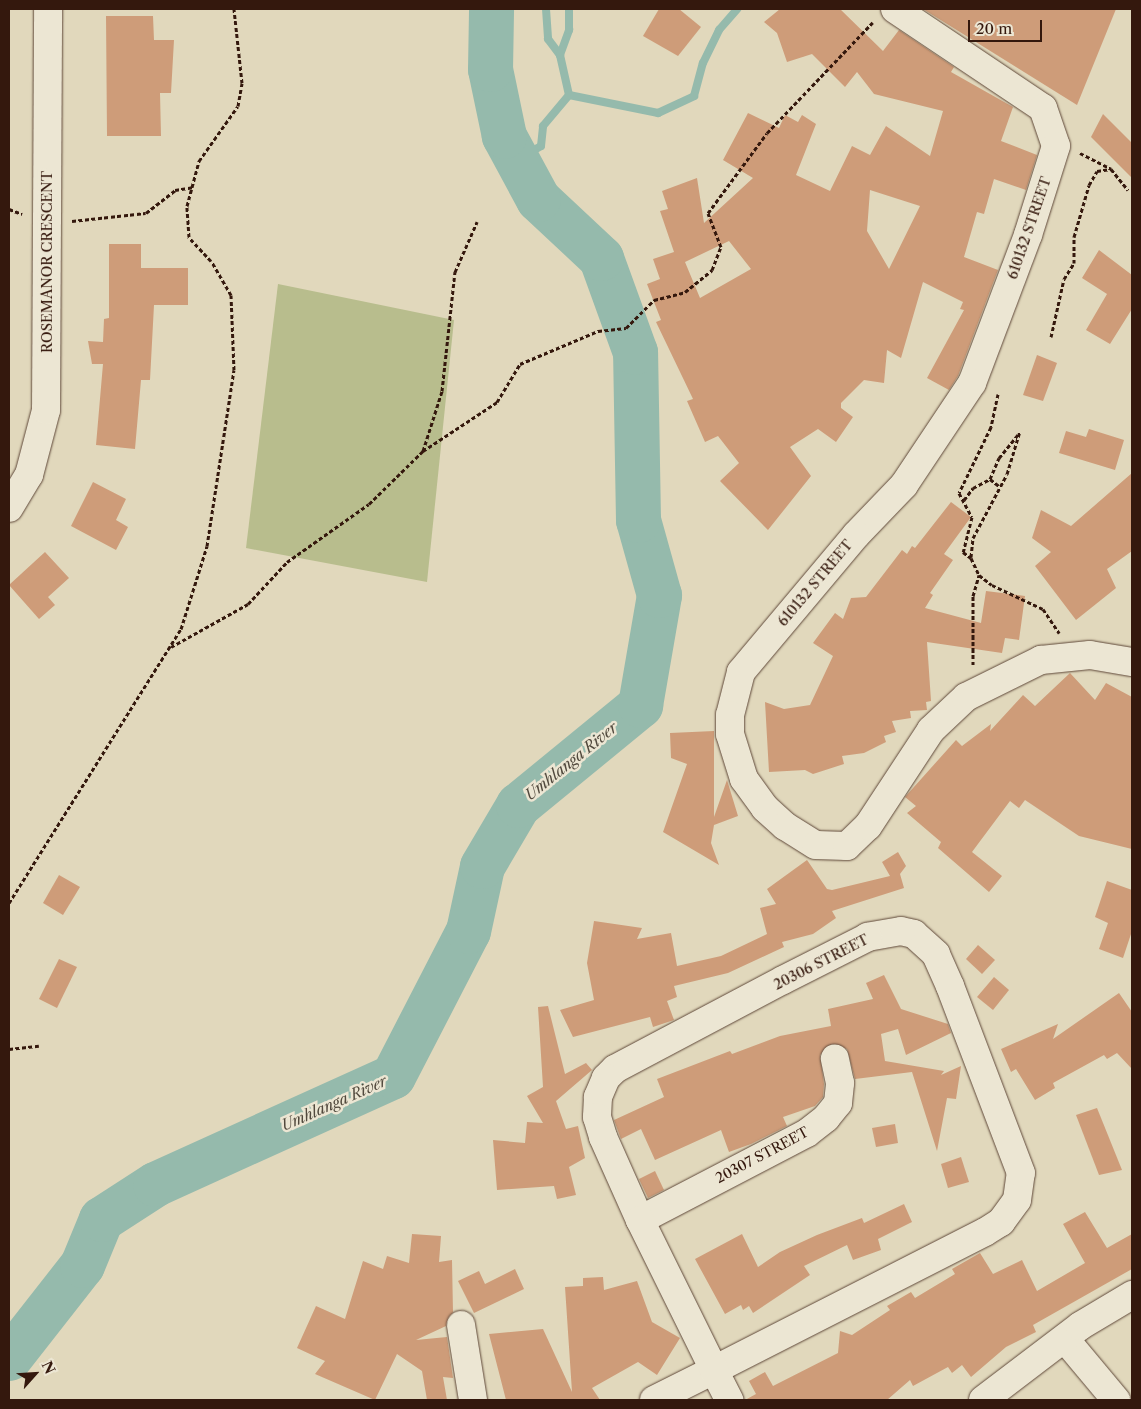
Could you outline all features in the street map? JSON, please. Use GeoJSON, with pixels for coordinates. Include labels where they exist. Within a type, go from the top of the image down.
{"type":"FeatureCollection","features":[{"type":"Feature","properties":{"kind":"street","name":"ROSEMANOR CRESCENT"},"geometry":{"type":"LineString","coordinates":[[9,508],[29,475],[46,410],[48,9]]}},
{"type":"Feature","properties":{"kind":"street","name":"610132 STREET"},"geometry":{"type":"LineString","coordinates":[[887,12],[1042,108],[1056,146],[1028,235],[972,383],[904,485],[856,535],[742,672],[730,715],[730,734],[744,779],[765,808],[785,826],[816,845],[847,846],[868,826],[931,730],[974,693],[1041,660],[1121,659]]}},
{"type":"Feature","properties":{"kind":"street"},"geometry":{"type":"LineString","coordinates":[[1121,659],[1132,639]]}},
{"type":"Feature","properties":{"kind":"street","name":"20306 STREET"},"geometry":{"type":"LineString","coordinates":[[714,1370],[985,1232],[1006,1217],[1017,1200],[1021,1173],[950,986],[927,942],[901,930],[868,937],[615,1069],[606,1078],[598,1097],[597,1117],[640,1220],[714,1370],[729,1400]]}},
{"type":"Feature","properties":{"kind":"street","name":"20307 STREET"},"geometry":{"type":"LineString","coordinates":[[640,1220],[807,1133],[826,1118],[838,1103],[840,1083],[835,1059]]}},
{"type":"Feature","properties":{"kind":"street"},"geometry":{"type":"LineString","coordinates":[[983,1400],[1064,1339],[1132,1294]]}},
{"type":"Feature","properties":{"kind":"street"},"geometry":{"type":"LineString","coordinates":[[461,1325],[473,1400]]}},
{"type":"Feature","properties":{"kind":"street"},"geometry":{"type":"LineString","coordinates":[[1064,1339],[1116,1400]]}},
{"type":"Feature","properties":{"kind":"street"},"geometry":{"type":"LineString","coordinates":[[654,1400],[714,1370]]}},
{"type":"Feature","properties":{"kind":"path"},"geometry":{"type":"LineString","coordinates":[[9,903],[181,629],[206,546],[234,370],[230,295],[211,261],[189,237],[187,206],[199,161],[238,106],[242,82],[234,9]]}},
{"type":"Feature","properties":{"kind":"path"},"geometry":{"type":"LineString","coordinates":[[171,647],[248,604],[287,562],[369,504],[423,451],[497,402],[520,364],[598,331],[626,328],[654,300],[685,292],[712,270],[721,246],[708,213],[767,133],[887,12]]}},
{"type":"Feature","properties":{"kind":"path"},"geometry":{"type":"LineString","coordinates":[[1089,156],[1111,170],[1128,190]]}},
{"type":"Feature","properties":{"kind":"path"},"geometry":{"type":"LineString","coordinates":[[1051,337],[1064,279],[1074,263],[1074,237],[1089,184],[1097,171],[1111,170]]}},
{"type":"Feature","properties":{"kind":"path"},"geometry":{"type":"LineString","coordinates":[[9,209],[47,224],[146,213],[174,190],[192,188]]}},
{"type":"Feature","properties":{"kind":"path"},"geometry":{"type":"LineString","coordinates":[[423,451],[442,391],[455,272],[477,222]]}},
{"type":"Feature","properties":{"kind":"path"},"geometry":{"type":"LineString","coordinates":[[998,393],[991,427],[959,493],[972,517],[963,552],[971,558],[979,574],[1043,609],[1055,624]]}},
{"type":"Feature","properties":{"kind":"path"},"geometry":{"type":"LineString","coordinates":[[964,500],[973,488],[990,479],[999,458],[1020,431],[1000,486],[973,538],[971,558]]}},
{"type":"Feature","properties":{"kind":"path"},"geometry":{"type":"LineString","coordinates":[[990,479],[1000,486]]}},
{"type":"Feature","properties":{"kind":"path"},"geometry":{"type":"LineString","coordinates":[[974,693],[971,625],[979,574]]}},
{"type":"Feature","properties":{"kind":"path"},"geometry":{"type":"LineString","coordinates":[[9,1049],[39,1046]]}},
{"type":"Feature","properties":{"kind":"green space"},"geometry":{"type":"Polygon","coordinates":[[[278,284],[454,320],[427,582],[246,548],[278,284]]]}},
{"type":"Feature","properties":{"kind":"building"},"geometry":{"type":"Polygon","coordinates":[[[659,9],[679,9],[701,27],[678,56],[643,36],[659,9]]]}},
{"type":"Feature","properties":{"kind":"building"},"geometry":{"type":"Polygon","coordinates":[[[780,9],[840,9],[883,51],[899,30],[954,67],[951,72],[1013,107],[1001,141],[1037,155],[1026,190],[994,179],[984,214],[977,212],[964,257],[998,270],[958,376],[949,390],[927,378],[964,310],[960,309],[963,302],[923,282],[901,358],[887,350],[884,383],[864,380],[841,403],[841,408],[853,417],[836,442],[818,429],[790,447],[811,476],[768,530],[720,481],[739,463],[718,436],[705,442],[687,401],[693,399],[656,322],[661,320],[647,284],[660,279],[653,259],[674,252],[660,211],[668,209],[662,191],[697,178],[704,223],[753,178],[723,160],[748,113],[779,128],[785,115],[798,122],[802,115],[816,124],[796,175],[830,191],[852,146],[870,155],[886,126],[930,156],[943,111],[874,94],[857,72],[845,87],[812,54],[787,62],[777,33],[764,22],[780,9]],[[870,190],[867,231],[889,269],[920,206],[870,190]],[[729,241],[685,262],[700,298],[751,269],[729,241]]]}},
{"type":"Feature","properties":{"kind":"building"},"geometry":{"type":"Polygon","coordinates":[[[923,9],[1116,9],[1077,105],[923,9]]]}},
{"type":"Feature","properties":{"kind":"building"},"geometry":{"type":"Polygon","coordinates":[[[106,16],[153,16],[154,40],[174,40],[171,93],[160,93],[161,136],[107,136],[106,16]]]}},
{"type":"Feature","properties":{"kind":"building"},"geometry":{"type":"Polygon","coordinates":[[[1103,114],[1132,143],[1132,178],[1091,137],[1103,114]]]}},
{"type":"Feature","properties":{"kind":"building"},"geometry":{"type":"Polygon","coordinates":[[[109,244],[141,244],[141,268],[188,268],[188,305],[154,305],[150,380],[141,380],[135,449],[96,445],[103,364],[92,364],[88,341],[103,342],[104,319],[109,318],[109,244]]]}},
{"type":"Feature","properties":{"kind":"building"},"geometry":{"type":"Polygon","coordinates":[[[1099,250],[1132,275],[1132,309],[1110,344],[1086,330],[1107,294],[1082,278],[1099,250]]]}},
{"type":"Feature","properties":{"kind":"building"},"geometry":{"type":"Polygon","coordinates":[[[1037,355],[1057,363],[1043,401],[1023,395],[1037,355]]]}},
{"type":"Feature","properties":{"kind":"building"},"geometry":{"type":"Polygon","coordinates":[[[1089,429],[1124,440],[1115,470],[1059,453],[1066,431],[1086,437],[1089,429]]]}},
{"type":"Feature","properties":{"kind":"building"},"geometry":{"type":"Polygon","coordinates":[[[1132,473],[1132,551],[1107,569],[1116,588],[1076,620],[1035,566],[1051,552],[1032,538],[1041,510],[1071,526],[1132,473]]]}},
{"type":"Feature","properties":{"kind":"building"},"geometry":{"type":"Polygon","coordinates":[[[93,482],[126,499],[116,520],[128,527],[116,550],[71,526],[93,482]]]}},
{"type":"Feature","properties":{"kind":"building"},"geometry":{"type":"Polygon","coordinates":[[[951,502],[971,517],[944,554],[953,560],[930,593],[933,595],[925,608],[981,623],[986,591],[1025,596],[1019,640],[1005,638],[1002,653],[927,642],[931,701],[926,702],[927,710],[910,711],[911,718],[892,721],[896,732],[884,736],[886,742],[864,753],[842,756],[844,764],[813,774],[805,770],[769,772],[765,702],[784,709],[810,705],[833,656],[813,643],[835,613],[843,619],[851,598],[866,597],[902,550],[907,554],[912,546],[915,548],[951,502]]]}},
{"type":"Feature","properties":{"kind":"building"},"geometry":{"type":"Polygon","coordinates":[[[45,552],[69,578],[48,597],[55,605],[39,619],[9,585],[45,552]]]}},
{"type":"Feature","properties":{"kind":"building"},"geometry":{"type":"Polygon","coordinates":[[[1070,673],[1095,700],[1106,683],[1132,697],[1132,849],[1079,836],[1025,800],[1019,808],[1010,801],[972,852],[1002,876],[989,892],[938,848],[941,842],[907,813],[916,806],[905,797],[956,740],[962,746],[991,724],[990,731],[1023,695],[1035,706],[1070,673]]]}},
{"type":"Feature","properties":{"kind":"building"},"geometry":{"type":"Polygon","coordinates":[[[714,731],[714,817],[727,780],[738,816],[714,825],[711,843],[719,865],[663,832],[687,764],[671,758],[670,733],[714,731]]]}},
{"type":"Feature","properties":{"kind":"building"},"geometry":{"type":"Polygon","coordinates":[[[898,852],[906,866],[900,874],[904,888],[832,911],[836,918],[813,934],[782,942],[784,947],[728,973],[674,986],[677,997],[667,1001],[674,1020],[653,1027],[650,1017],[573,1037],[560,1010],[594,1000],[587,963],[594,921],[642,928],[637,939],[671,933],[677,966],[721,956],[767,934],[760,908],[776,904],[767,889],[807,860],[827,889],[832,890],[890,876],[882,862],[898,852]]]}},
{"type":"Feature","properties":{"kind":"building"},"geometry":{"type":"Polygon","coordinates":[[[59,875],[80,887],[63,915],[43,903],[59,875]]]}},
{"type":"Feature","properties":{"kind":"building"},"geometry":{"type":"Polygon","coordinates":[[[1107,881],[1132,890],[1132,931],[1123,958],[1099,949],[1108,923],[1095,917],[1107,881]]]}},
{"type":"Feature","properties":{"kind":"building"},"geometry":{"type":"Polygon","coordinates":[[[978,945],[995,960],[982,974],[966,959],[978,945]]]}},
{"type":"Feature","properties":{"kind":"building"},"geometry":{"type":"Polygon","coordinates":[[[59,959],[77,967],[57,1008],[39,999],[59,959]]]}},
{"type":"Feature","properties":{"kind":"building"},"geometry":{"type":"Polygon","coordinates":[[[884,975],[901,1009],[948,1024],[951,1033],[906,1055],[898,1029],[881,1034],[885,1061],[944,1071],[941,1075],[961,1066],[956,1099],[947,1098],[937,1151],[912,1072],[855,1079],[847,1049],[832,1044],[820,1055],[824,1084],[823,1097],[815,1106],[783,1117],[787,1126],[751,1144],[729,1152],[721,1130],[655,1160],[641,1129],[621,1139],[614,1120],[664,1097],[657,1079],[730,1051],[732,1054],[780,1036],[831,1026],[828,1009],[873,999],[866,983],[884,975]]]}},
{"type":"Feature","properties":{"kind":"building"},"geometry":{"type":"Polygon","coordinates":[[[994,977],[1009,990],[993,1010],[977,997],[994,977]]]}},
{"type":"Feature","properties":{"kind":"building"},"geometry":{"type":"Polygon","coordinates":[[[1119,993],[1132,1012],[1132,1069],[1117,1053],[1107,1059],[1104,1055],[1053,1083],[1055,1088],[1035,1100],[1016,1069],[1011,1072],[1001,1049],[1058,1024],[1053,1039],[1119,993]]]}},
{"type":"Feature","properties":{"kind":"building"},"geometry":{"type":"Polygon","coordinates":[[[548,1006],[565,1074],[586,1063],[592,1070],[556,1101],[566,1129],[578,1126],[585,1158],[569,1167],[576,1195],[557,1199],[554,1186],[497,1190],[493,1140],[525,1143],[527,1122],[543,1123],[527,1096],[543,1087],[538,1007],[548,1006]]]}},
{"type":"Feature","properties":{"kind":"building"},"geometry":{"type":"Polygon","coordinates":[[[1097,1108],[1122,1170],[1099,1175],[1076,1115],[1097,1108]]]}},
{"type":"Feature","properties":{"kind":"building"},"geometry":{"type":"Polygon","coordinates":[[[895,1124],[898,1143],[876,1147],[872,1128],[895,1124]]]}},
{"type":"Feature","properties":{"kind":"building"},"geometry":{"type":"Polygon","coordinates":[[[961,1157],[969,1182],[948,1188],[941,1164],[961,1157]]]}},
{"type":"Feature","properties":{"kind":"building"},"geometry":{"type":"Polygon","coordinates":[[[655,1171],[664,1190],[648,1198],[639,1179],[655,1171]]]}},
{"type":"Feature","properties":{"kind":"building"},"geometry":{"type":"Polygon","coordinates":[[[904,1204],[912,1222],[878,1239],[881,1250],[853,1260],[847,1245],[804,1266],[810,1275],[753,1313],[749,1306],[743,1310],[741,1305],[725,1314],[695,1259],[742,1234],[758,1267],[780,1252],[817,1235],[862,1218],[864,1223],[904,1204]]]}},
{"type":"Feature","properties":{"kind":"building"},"geometry":{"type":"Polygon","coordinates":[[[1085,1212],[1107,1248],[1132,1234],[1132,1269],[1033,1325],[1036,1332],[1006,1347],[971,1377],[962,1365],[952,1373],[948,1367],[913,1386],[910,1380],[887,1400],[745,1400],[756,1394],[749,1381],[765,1372],[773,1386],[838,1353],[840,1331],[852,1335],[890,1310],[887,1306],[911,1292],[915,1298],[955,1274],[952,1269],[980,1253],[993,1274],[1022,1260],[1037,1291],[1085,1263],[1063,1224],[1085,1212]]]}},
{"type":"Feature","properties":{"kind":"building"},"geometry":{"type":"Polygon","coordinates":[[[412,1234],[441,1236],[439,1262],[452,1260],[453,1312],[446,1326],[416,1340],[447,1337],[453,1378],[443,1377],[447,1400],[427,1400],[422,1371],[397,1354],[375,1400],[315,1374],[325,1361],[297,1348],[316,1306],[345,1319],[363,1261],[383,1269],[387,1256],[409,1263],[412,1234]]]}},
{"type":"Feature","properties":{"kind":"building"},"geometry":{"type":"Polygon","coordinates":[[[515,1269],[524,1289],[474,1313],[458,1281],[479,1271],[485,1284],[515,1269]]]}},
{"type":"Feature","properties":{"kind":"building"},"geometry":{"type":"Polygon","coordinates":[[[603,1277],[604,1290],[637,1281],[652,1322],[680,1338],[657,1375],[638,1362],[592,1388],[600,1400],[506,1400],[489,1334],[543,1329],[572,1392],[565,1287],[583,1286],[583,1278],[603,1277]]]}},
{"type":"Feature","properties":{"kind":"waterway","name":"Umhlanga River"},"geometry":{"type":"LineString","coordinates":[[9,1358],[82,1265],[101,1219],[155,1184],[393,1076],[468,931],[482,866],[518,805],[640,705],[659,595],[638,520],[635,352],[601,258],[538,199],[504,136],[490,69],[491,9]]}},
{"type":"Feature","properties":{"kind":"waterway"},"geometry":{"type":"LineString","coordinates":[[546,9],[548,39],[560,55]]}},
{"type":"Feature","properties":{"kind":"waterway"},"geometry":{"type":"LineString","coordinates":[[569,9],[569,30],[560,55],[569,95]]}},
{"type":"Feature","properties":{"kind":"waterway"},"geometry":{"type":"LineString","coordinates":[[522,170],[525,155],[541,146],[543,126],[569,95],[658,113],[694,96],[703,63],[719,30],[737,9]]}}]}
